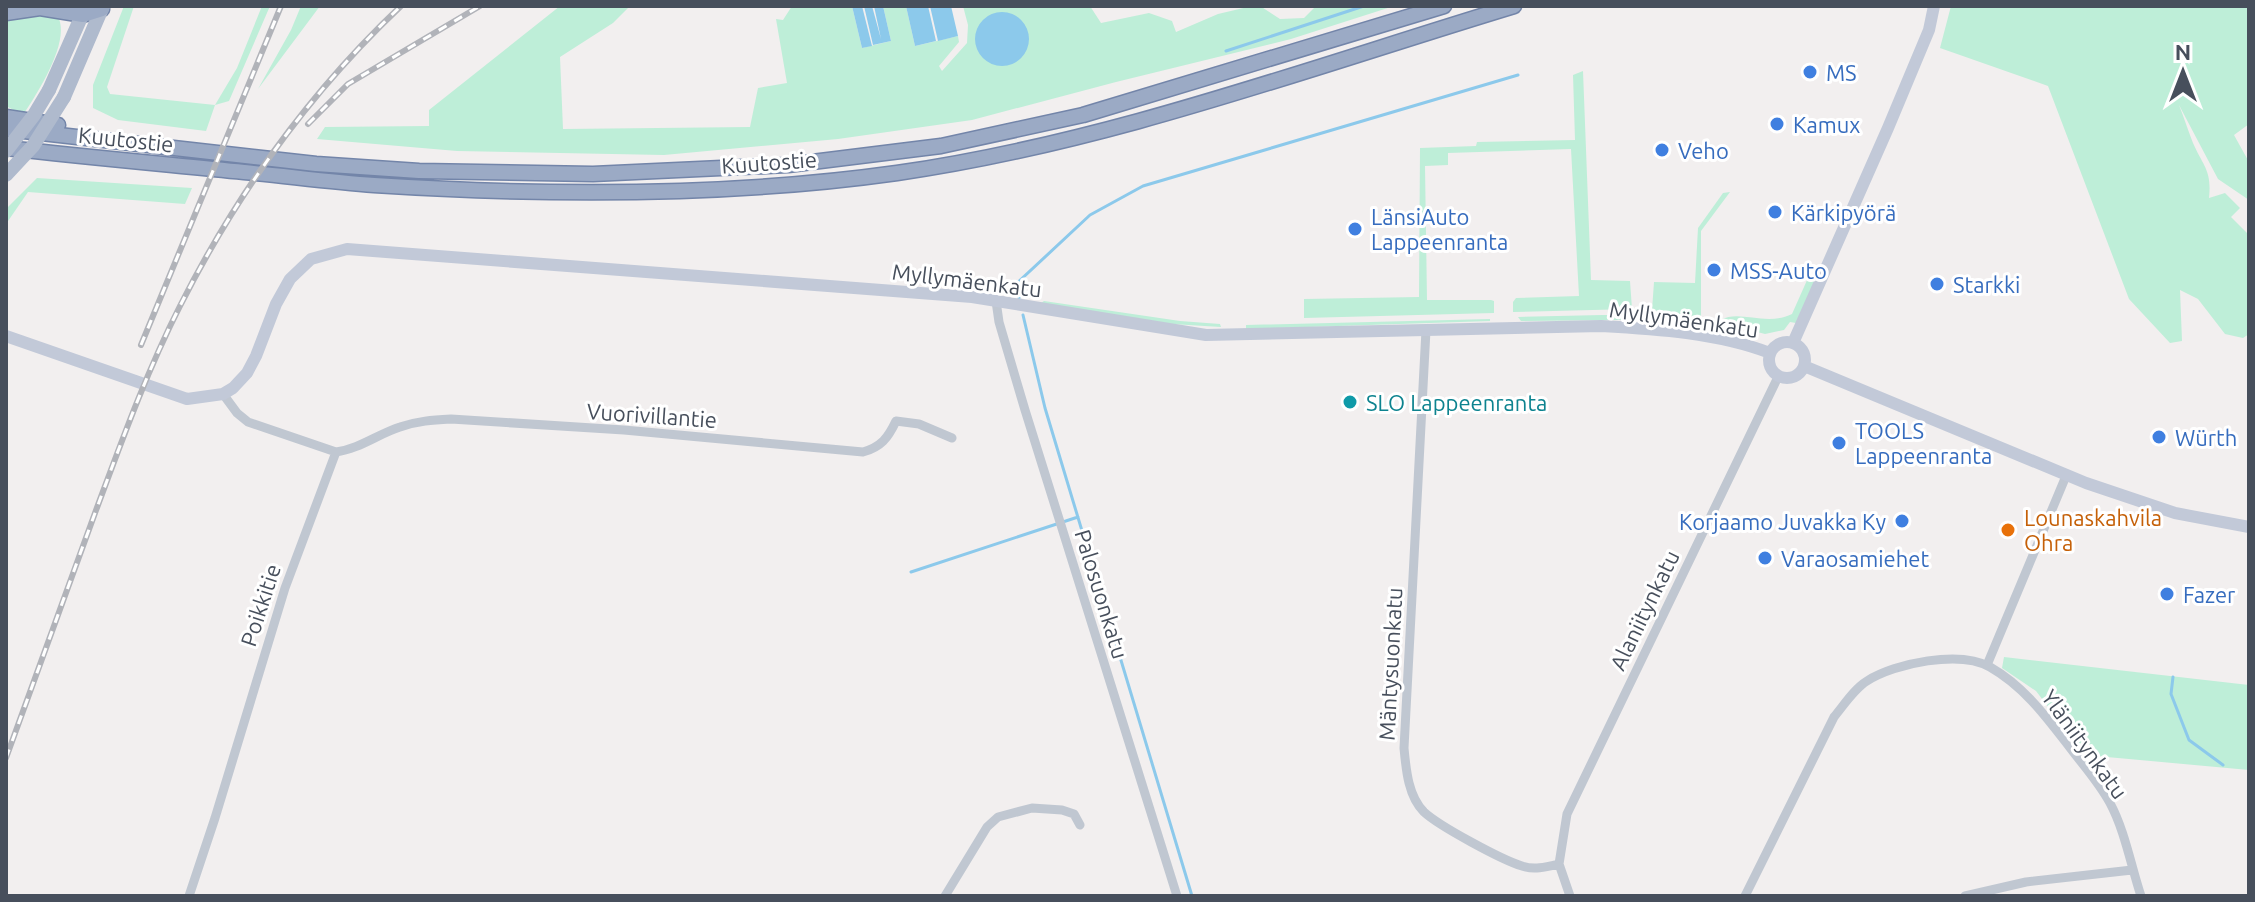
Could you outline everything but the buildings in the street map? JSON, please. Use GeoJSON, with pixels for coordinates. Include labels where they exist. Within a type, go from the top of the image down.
{"type":"FeatureCollection","features":[{"type":"Feature","properties":{"kind":"highway","name":"Kuutostie"},"geometry":{"type":"LineString","coordinates":[[6,129],[316,164],[419,171],[593,174],[745,168],[864,158],[941,146],[1083,115],[1444,6]]}},
{"type":"Feature","properties":{"kind":"highway","name":"Kuutostie"},"geometry":{"type":"LineString","coordinates":[[6,150],[369,185],[503,192],[695,189],[882,175],[994,156],[1086,135],[1514,6]]}},
{"type":"Feature","properties":{"kind":"highway"},"geometry":{"type":"LineString","coordinates":[[6,13],[40,8],[85,10],[101,7]]}},
{"type":"Feature","properties":{"kind":"highway"},"geometry":{"type":"LineString","coordinates":[[6,117],[316,164]]}},
{"type":"Feature","properties":{"kind":"main road"},"geometry":{"type":"LineString","coordinates":[[1793,343],[1888,128],[1929,30],[1934,6]]}},
{"type":"Feature","properties":{"kind":"main road"},"geometry":{"type":"LineString","coordinates":[[6,175],[33,146],[64,97],[101,7]]}},
{"type":"Feature","properties":{"kind":"main road"},"geometry":{"type":"LineString","coordinates":[[6,150],[25,128],[49,90],[85,10]]}},
{"type":"Feature","properties":{"kind":"main road","name":"Myllymäenkatu"},"geometry":{"type":"LineString","coordinates":[[228,391],[247,373],[290,279],[311,259],[347,249],[853,287],[996,301],[1206,335],[1601,326],[1642,328],[1714,339],[1770,353]]}},
{"type":"Feature","properties":{"kind":"main road"},"geometry":{"type":"LineString","coordinates":[[6,336],[187,399],[228,391]]}},
{"type":"Feature","properties":{"kind":"main road"},"geometry":{"type":"LineString","coordinates":[[1784,342],[1793,343],[1803,353],[1804,366],[1798,375],[1788,379],[1778,377],[1771,370],[1770,353],[1784,342]]}},
{"type":"Feature","properties":{"kind":"main road"},"geometry":{"type":"LineString","coordinates":[[1804,366],[2066,476],[2175,513],[2249,527]]}},
{"type":"Feature","properties":{"kind":"street","name":"Palosuonkatu"},"geometry":{"type":"LineString","coordinates":[[996,301],[999,322],[1025,410],[1177,896]]}},
{"type":"Feature","properties":{"kind":"street","name":"Mäntysuonkatu"},"geometry":{"type":"LineString","coordinates":[[1426,330],[1404,748],[1407,780],[1423,811],[1457,834],[1521,866],[1541,868],[1559,864]]}},
{"type":"Feature","properties":{"kind":"street","name":"Alaniitynkatu"},"geometry":{"type":"LineString","coordinates":[[1559,864],[1567,814],[1778,377]]}},
{"type":"Feature","properties":{"kind":"street"},"geometry":{"type":"LineString","coordinates":[[228,391],[237,413],[248,422],[336,452]]}},
{"type":"Feature","properties":{"kind":"street","name":"Vuorivillantie"},"geometry":{"type":"LineString","coordinates":[[336,452],[351,450],[401,426],[451,419],[624,430],[863,452],[878,448],[896,421],[919,424],[952,438]]}},
{"type":"Feature","properties":{"kind":"street","name":"Poikkitie"},"geometry":{"type":"LineString","coordinates":[[189,896],[285,588],[336,452]]}},
{"type":"Feature","properties":{"kind":"street"},"geometry":{"type":"LineString","coordinates":[[1987,665],[2066,476]]}},
{"type":"Feature","properties":{"kind":"street","name":"Yläniitynkatu"},"geometry":{"type":"LineString","coordinates":[[1745,896],[1834,717],[1866,681],[1918,662],[1946,659],[1987,665],[2023,691],[2041,709],[2107,797],[2141,896]]}},
{"type":"Feature","properties":{"kind":"street"},"geometry":{"type":"LineString","coordinates":[[945,896],[987,827],[998,817],[1032,808],[1062,810],[1074,814],[1080,825]]}},
{"type":"Feature","properties":{"kind":"street"},"geometry":{"type":"LineString","coordinates":[[1559,864],[1570,896]]}},
{"type":"Feature","properties":{"kind":"street"},"geometry":{"type":"LineString","coordinates":[[1965,896],[2026,882],[2132,870]]}},
{"type":"Feature","properties":{"kind":"green space"},"geometry":{"type":"Polygon","coordinates":[[[124,6],[134,6],[107,87],[110,94],[215,105],[206,131],[118,120],[93,108],[93,85],[124,6]]]}},
{"type":"Feature","properties":{"kind":"green space"},"geometry":{"type":"Polygon","coordinates":[[[262,6],[270,6],[229,101],[215,105],[237,68],[262,6]]]}},
{"type":"Feature","properties":{"kind":"green space"},"geometry":{"type":"Polygon","coordinates":[[[301,6],[320,6],[258,89],[291,30],[301,6]]]}},
{"type":"Feature","properties":{"kind":"green space"},"geometry":{"type":"Polygon","coordinates":[[[560,6],[630,6],[613,23],[560,57],[563,129],[750,127],[758,88],[787,83],[776,19],[783,20],[792,6],[852,6],[862,48],[891,41],[883,6],[906,6],[915,46],[958,36],[959,42],[939,66],[942,71],[967,43],[968,25],[963,6],[1090,6],[1101,23],[1149,13],[1172,21],[1176,32],[1218,14],[1252,6],[1260,6],[1280,19],[1304,18],[1316,6],[1394,6],[1291,39],[972,120],[838,139],[664,155],[457,151],[317,139],[325,127],[429,126],[429,110],[560,6]]]}},
{"type":"Feature","properties":{"kind":"green space"},"geometry":{"type":"Polygon","coordinates":[[[1951,6],[2249,6],[2249,124],[2234,135],[2249,162],[2249,200],[2218,179],[2179,105],[2208,174],[2209,198],[2225,193],[2240,208],[2231,217],[2249,235],[2249,334],[2243,338],[2225,334],[2198,299],[2180,290],[2182,341],[2170,343],[2129,299],[2048,86],[1940,48],[1951,6]]]}},
{"type":"Feature","properties":{"kind":"green space"},"geometry":{"type":"Polygon","coordinates":[[[36,12],[59,19],[60,42],[50,68],[23,115],[6,106],[6,18],[36,12]]]}},
{"type":"Feature","properties":{"kind":"green space"},"geometry":{"type":"Polygon","coordinates":[[[1583,71],[1591,280],[1630,281],[1632,309],[1513,312],[1516,298],[1579,296],[1571,149],[1448,153],[1448,165],[1425,166],[1427,300],[1491,300],[1494,301],[1494,313],[1304,318],[1304,299],[1419,297],[1420,148],[1476,146],[1477,142],[1575,140],[1573,75],[1583,71]]]}},
{"type":"Feature","properties":{"kind":"green space"},"geometry":{"type":"Polygon","coordinates":[[[37,178],[192,188],[185,204],[28,192],[6,224],[7,208],[37,178]]]}},
{"type":"Feature","properties":{"kind":"green space"},"geometry":{"type":"Polygon","coordinates":[[[1730,192],[1701,231],[1701,317],[1652,310],[1654,282],[1695,283],[1698,228],[1723,193],[1730,192]]]}},
{"type":"Feature","properties":{"kind":"green space"},"geometry":{"type":"Polygon","coordinates":[[[1808,278],[1815,280],[1796,323],[1790,322],[1784,330],[1765,334],[1721,320],[1736,316],[1772,319],[1792,314],[1808,278]]]}},
{"type":"Feature","properties":{"kind":"green space"},"geometry":{"type":"Polygon","coordinates":[[[1041,303],[1220,324],[1221,327],[1172,324],[1041,303]]]}},
{"type":"Feature","properties":{"kind":"green space"},"geometry":{"type":"Polygon","coordinates":[[[1629,315],[1620,320],[1521,321],[1518,317],[1629,315]]]}},
{"type":"Feature","properties":{"kind":"green space"},"geometry":{"type":"Polygon","coordinates":[[[1490,321],[1246,329],[1246,325],[1490,321]]]}},
{"type":"Feature","properties":{"kind":"green space"},"geometry":{"type":"Polygon","coordinates":[[[2004,657],[2249,685],[2249,770],[2085,755],[2036,691],[2002,668],[2004,657]]]}},
{"type":"Feature","properties":{"kind":"water"},"geometry":{"type":"Polygon","coordinates":[[[852,6],[862,6],[872,46],[862,48],[852,6]]]}},
{"type":"Feature","properties":{"kind":"water"},"geometry":{"type":"Polygon","coordinates":[[[864,6],[872,6],[881,39],[874,6],[883,6],[891,41],[873,45],[864,6]]]}},
{"type":"Feature","properties":{"kind":"water"},"geometry":{"type":"Polygon","coordinates":[[[906,6],[928,6],[936,41],[915,46],[906,6]]]}},
{"type":"Feature","properties":{"kind":"water"},"geometry":{"type":"Polygon","coordinates":[[[930,6],[951,6],[958,36],[938,41],[930,6]]]}},
{"type":"Feature","properties":{"kind":"water"},"geometry":{"type":"Polygon","coordinates":[[[1002,12],[1021,20],[1029,39],[1021,58],[1002,66],[983,58],[975,39],[983,20],[1002,12]]]}},
{"type":"Feature","properties":{"kind":"waterway"},"geometry":{"type":"LineString","coordinates":[[1226,51],[1364,6]]}},
{"type":"Feature","properties":{"kind":"waterway"},"geometry":{"type":"LineString","coordinates":[[1019,298],[1015,285],[1090,215],[1143,186],[1518,75]]}},
{"type":"Feature","properties":{"kind":"waterway"},"geometry":{"type":"LineString","coordinates":[[1023,315],[1045,408],[1192,896]]}},
{"type":"Feature","properties":{"kind":"waterway"},"geometry":{"type":"LineString","coordinates":[[911,572],[1078,517]]}},
{"type":"Feature","properties":{"kind":"waterway"},"geometry":{"type":"LineString","coordinates":[[2173,677],[2171,694],[2189,740],[2223,765]]}},
{"type":"Feature","properties":{"kind":"railway"},"geometry":{"type":"LineString","coordinates":[[141,345],[281,6]]}},
{"type":"Feature","properties":{"kind":"railway"},"geometry":{"type":"LineString","coordinates":[[6,758],[124,434],[180,306],[225,224],[277,147],[336,74],[401,6]]}},
{"type":"Feature","properties":{"kind":"railway"},"geometry":{"type":"LineString","coordinates":[[308,124],[348,84],[480,6]]}},
{"type":"Feature","properties":{"kind":"place","name":"MS"},"geometry":{"type":"Point","coordinates":[1810,72]}},
{"type":"Feature","properties":{"kind":"place","name":"Kamux"},"geometry":{"type":"Point","coordinates":[1777,124]}},
{"type":"Feature","properties":{"kind":"place","name":"Veho"},"geometry":{"type":"Point","coordinates":[1662,150]}},
{"type":"Feature","properties":{"kind":"place","name":"Kärkipyörä"},"geometry":{"type":"Point","coordinates":[1775,212]}},
{"type":"Feature","properties":{"kind":"place","name":"LänsiAuto Lappeenranta"},"geometry":{"type":"Point","coordinates":[1355,229]}},
{"type":"Feature","properties":{"kind":"place","name":"MSS-Auto"},"geometry":{"type":"Point","coordinates":[1714,270]}},
{"type":"Feature","properties":{"kind":"place","name":"Starkki"},"geometry":{"type":"Point","coordinates":[1937,284]}},
{"type":"Feature","properties":{"kind":"place","name":"SLO Lappeenranta"},"geometry":{"type":"Point","coordinates":[1350,402]}},
{"type":"Feature","properties":{"kind":"place","name":"Würth"},"geometry":{"type":"Point","coordinates":[2159,437]}},
{"type":"Feature","properties":{"kind":"place","name":"TOOLS Lappeenranta"},"geometry":{"type":"Point","coordinates":[1839,443]}},
{"type":"Feature","properties":{"kind":"place","name":"Korjaamo Juvakka Ky"},"geometry":{"type":"Point","coordinates":[1902,521]}},
{"type":"Feature","properties":{"kind":"place","name":"Lounaskahvila Ohra"},"geometry":{"type":"Point","coordinates":[2008,530]}},
{"type":"Feature","properties":{"kind":"place","name":"Varaosamiehet"},"geometry":{"type":"Point","coordinates":[1765,558]}},
{"type":"Feature","properties":{"kind":"place","name":"Fazer"},"geometry":{"type":"Point","coordinates":[2167,594]}}]}
